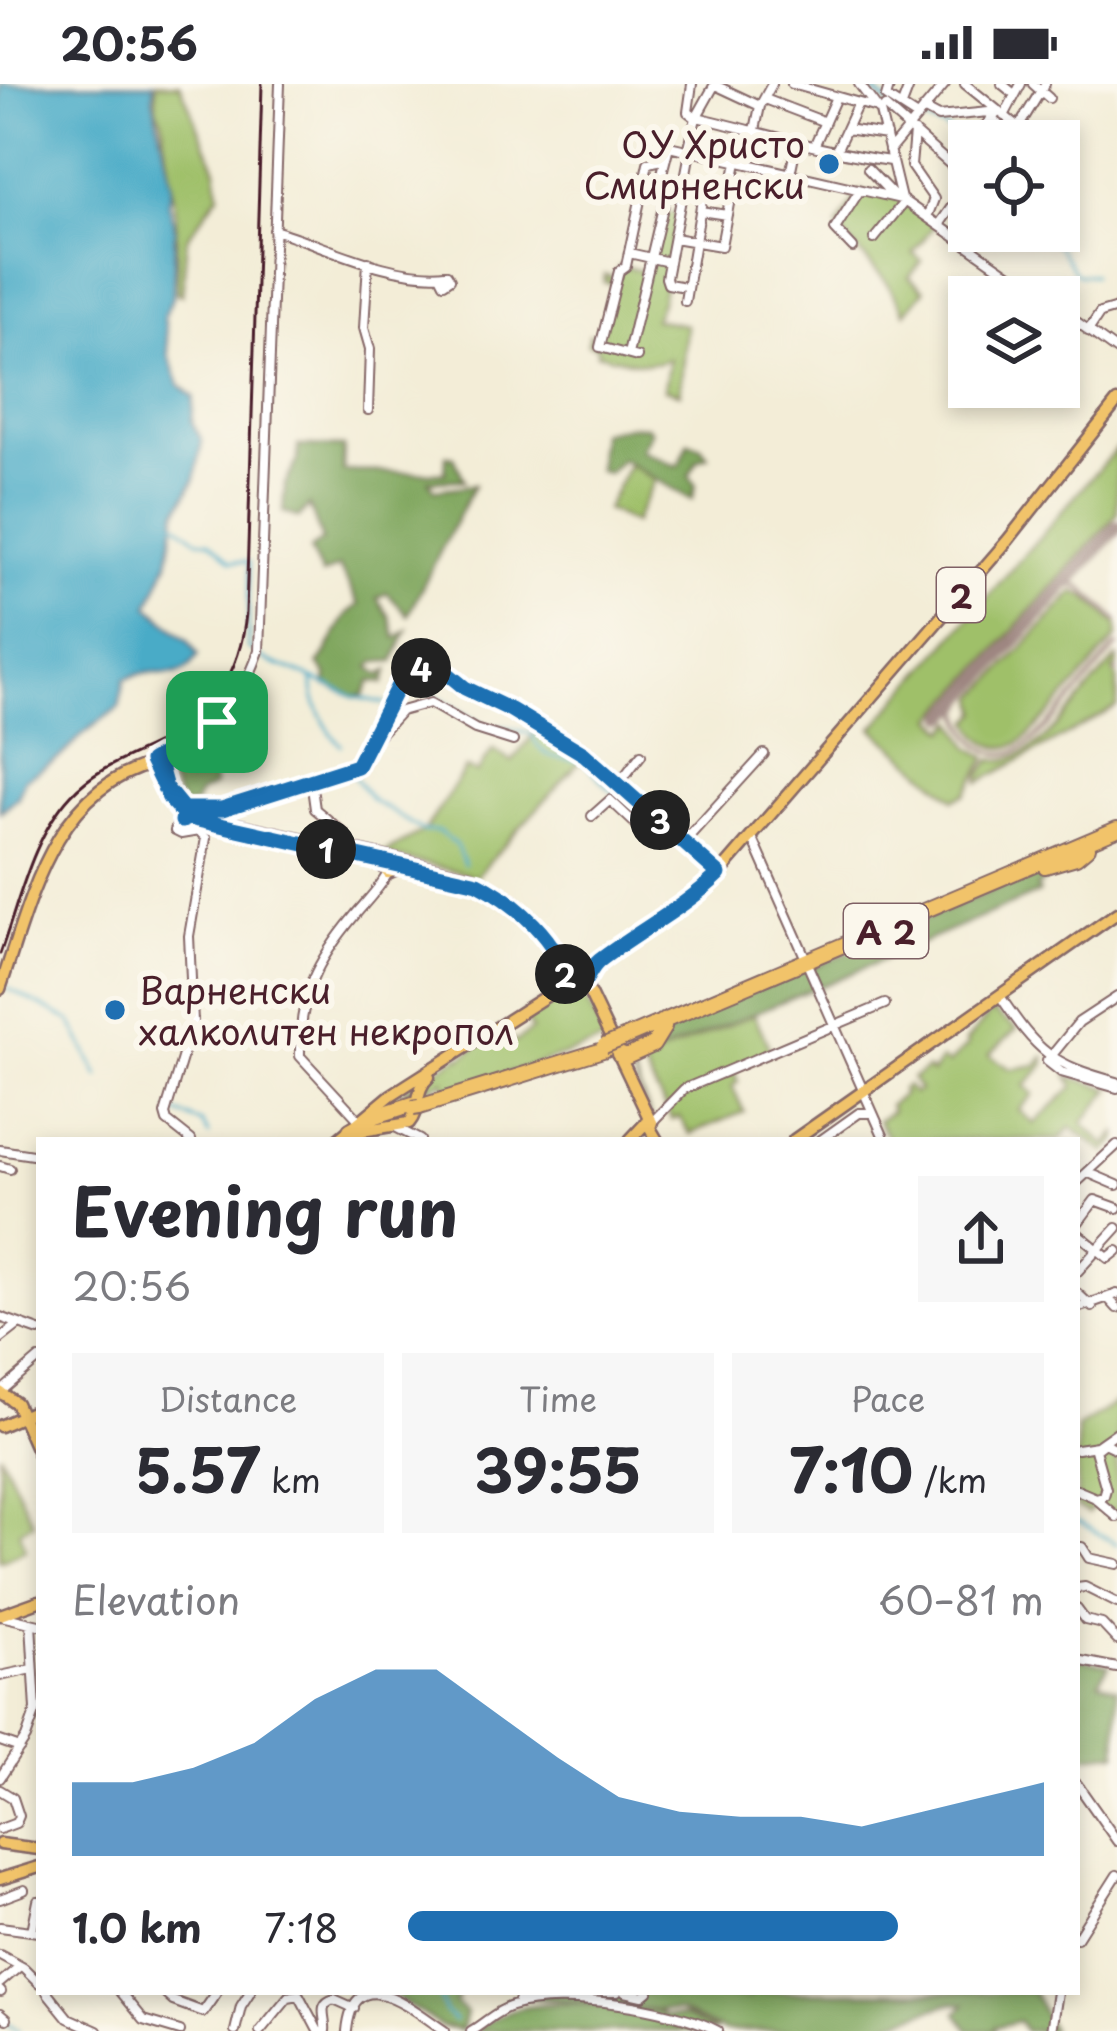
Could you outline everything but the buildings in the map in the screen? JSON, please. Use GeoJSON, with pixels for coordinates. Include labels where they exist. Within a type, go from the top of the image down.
{"type":"FeatureCollection","features":[{"type":"Feature","properties":{"kind":"highway","name":"A 2"},"geometry":{"type":"LineString","coordinates":[[616,1048],[1058,852],[1117,831]]}},
{"type":"Feature","properties":{"kind":"highway","name":"A 2"},"geometry":{"type":"LineString","coordinates":[[349,1133],[416,1106],[651,1038],[666,1023],[1023,873],[1095,838]]}},
{"type":"Feature","properties":{"kind":"highway","name":"A 2"},"geometry":{"type":"LineString","coordinates":[[349,1133],[416,1106]]}},
{"type":"Feature","properties":{"kind":"main road","name":"2"},"geometry":{"type":"LineString","coordinates":[[349,1133],[391,1095],[600,961],[719,874],[1008,540],[1117,402]]}},
{"type":"Feature","properties":{"kind":"main road"},"geometry":{"type":"LineString","coordinates":[[0,988],[59,834],[97,794],[138,769],[157,764]]}},
{"type":"Feature","properties":{"kind":"main road"},"geometry":{"type":"LineString","coordinates":[[157,764],[185,817],[483,882],[507,897],[592,1005],[651,1128]]}},
{"type":"Feature","properties":{"kind":"main road"},"geometry":{"type":"LineString","coordinates":[[0,976],[56,832],[96,789],[157,764]]}},
{"type":"Feature","properties":{"kind":"main road"},"geometry":{"type":"LineString","coordinates":[[798,1137],[1117,914]]}},
{"type":"Feature","properties":{"kind":"main road"},"geometry":{"type":"LineString","coordinates":[[574,978],[586,988],[651,1128]]}},
{"type":"Feature","properties":{"kind":"main road","name":"2"},"geometry":{"type":"LineString","coordinates":[[416,1106],[424,1082],[466,1050]]}},
{"type":"Feature","properties":{"kind":"main road"},"geometry":{"type":"LineString","coordinates":[[1,1390],[16,1403],[36,1444]]}},
{"type":"Feature","properties":{"kind":"main road"},"geometry":{"type":"LineString","coordinates":[[0,1424],[36,1408]]}},
{"type":"Feature","properties":{"kind":"main road"},"geometry":{"type":"LineString","coordinates":[[3,1617],[36,1603]]}},
{"type":"Feature","properties":{"kind":"main road"},"geometry":{"type":"LineString","coordinates":[[2,1844],[36,1846]]}},
{"type":"Feature","properties":{"kind":"main road"},"geometry":{"type":"LineString","coordinates":[[0,1879],[36,1866]]}},
{"type":"Feature","properties":{"kind":"street"},"geometry":{"type":"LineString","coordinates":[[157,764],[191,745],[217,722],[237,698],[258,655],[280,84]]}},
{"type":"Feature","properties":{"kind":"street"},"geometry":{"type":"LineString","coordinates":[[692,84],[688,112],[696,118],[815,144],[835,153],[889,156]]}},
{"type":"Feature","properties":{"kind":"street"},"geometry":{"type":"LineString","coordinates":[[748,164],[753,130],[772,84]]}},
{"type":"Feature","properties":{"kind":"street"},"geometry":{"type":"LineString","coordinates":[[792,84],[858,103],[902,106],[938,117],[998,117]]}},
{"type":"Feature","properties":{"kind":"street"},"geometry":{"type":"LineString","coordinates":[[859,84],[948,162]]}},
{"type":"Feature","properties":{"kind":"street"},"geometry":{"type":"LineString","coordinates":[[874,239],[897,196],[882,104],[890,84]]}},
{"type":"Feature","properties":{"kind":"street"},"geometry":{"type":"LineString","coordinates":[[902,106],[910,84]]}},
{"type":"Feature","properties":{"kind":"street"},"geometry":{"type":"LineString","coordinates":[[889,156],[945,84]]}},
{"type":"Feature","properties":{"kind":"street"},"geometry":{"type":"LineString","coordinates":[[965,84],[1004,120]]}},
{"type":"Feature","properties":{"kind":"street"},"geometry":{"type":"LineString","coordinates":[[1002,84],[1013,93]]}},
{"type":"Feature","properties":{"kind":"street"},"geometry":{"type":"LineString","coordinates":[[995,120],[1021,84]]}},
{"type":"Feature","properties":{"kind":"street"},"geometry":{"type":"LineString","coordinates":[[680,286],[665,280],[696,118],[715,85],[825,122]]}},
{"type":"Feature","properties":{"kind":"street"},"geometry":{"type":"LineString","coordinates":[[1023,120],[1039,86],[1049,98]]}},
{"type":"Feature","properties":{"kind":"street"},"geometry":{"type":"LineString","coordinates":[[815,144],[836,97]]}},
{"type":"Feature","properties":{"kind":"street"},"geometry":{"type":"LineString","coordinates":[[835,153],[858,103]]}},
{"type":"Feature","properties":{"kind":"street"},"geometry":{"type":"LineString","coordinates":[[846,129],[886,135]]}},
{"type":"Feature","properties":{"kind":"street"},"geometry":{"type":"LineString","coordinates":[[912,129],[911,166],[934,200],[927,218]]}},
{"type":"Feature","properties":{"kind":"street"},"geometry":{"type":"LineString","coordinates":[[790,174],[797,140]]}},
{"type":"Feature","properties":{"kind":"street"},"geometry":{"type":"LineString","coordinates":[[663,160],[650,161],[626,267],[619,273],[599,347],[632,356],[653,258],[667,146],[897,196]]}},
{"type":"Feature","properties":{"kind":"street"},"geometry":{"type":"LineString","coordinates":[[674,238],[721,246],[737,162]]}},
{"type":"Feature","properties":{"kind":"street"},"geometry":{"type":"LineString","coordinates":[[868,169],[897,196],[1012,276]]}},
{"type":"Feature","properties":{"kind":"street"},"geometry":{"type":"LineString","coordinates":[[685,301],[704,188],[731,194]]}},
{"type":"Feature","properties":{"kind":"street"},"geometry":{"type":"LineString","coordinates":[[854,248],[836,229],[860,190]]}},
{"type":"Feature","properties":{"kind":"street"},"geometry":{"type":"LineString","coordinates":[[641,194],[680,202]]}},
{"type":"Feature","properties":{"kind":"street"},"geometry":{"type":"LineString","coordinates":[[938,225],[948,209]]}},
{"type":"Feature","properties":{"kind":"street"},"geometry":{"type":"LineString","coordinates":[[700,211],[727,215]]}},
{"type":"Feature","properties":{"kind":"street"},"geometry":{"type":"LineString","coordinates":[[278,229],[368,262],[444,278]]}},
{"type":"Feature","properties":{"kind":"street"},"geometry":{"type":"LineString","coordinates":[[629,254],[669,262]]}},
{"type":"Feature","properties":{"kind":"street"},"geometry":{"type":"LineString","coordinates":[[368,262],[364,328],[370,350],[368,410]]}},
{"type":"Feature","properties":{"kind":"street"},"geometry":{"type":"LineString","coordinates":[[1088,331],[1100,313],[1117,308]]}},
{"type":"Feature","properties":{"kind":"street"},"geometry":{"type":"LineString","coordinates":[[1080,325],[1117,351]]}},
{"type":"Feature","properties":{"kind":"street"},"geometry":{"type":"LineString","coordinates":[[185,817],[357,766],[412,666],[448,674],[567,743],[620,782],[719,874]]}},
{"type":"Feature","properties":{"kind":"street"},"geometry":{"type":"LineString","coordinates":[[372,740],[401,711],[430,704],[475,729],[513,741]]}},
{"type":"Feature","properties":{"kind":"street"},"geometry":{"type":"LineString","coordinates":[[684,842],[764,754]]}},
{"type":"Feature","properties":{"kind":"street"},"geometry":{"type":"LineString","coordinates":[[620,782],[641,755]]}},
{"type":"Feature","properties":{"kind":"street"},"geometry":{"type":"LineString","coordinates":[[310,780],[315,809],[344,832],[343,850]]}},
{"type":"Feature","properties":{"kind":"street"},"geometry":{"type":"LineString","coordinates":[[592,816],[610,800],[649,835],[670,829]]}},
{"type":"Feature","properties":{"kind":"street"},"geometry":{"type":"LineString","coordinates":[[185,817],[206,838],[189,936],[193,1026],[165,1114],[166,1121],[187,1137]]}},
{"type":"Feature","properties":{"kind":"street"},"geometry":{"type":"LineString","coordinates":[[752,837],[883,1137]]}},
{"type":"Feature","properties":{"kind":"street"},"geometry":{"type":"LineString","coordinates":[[349,1133],[302,1059],[304,998],[339,935],[392,863]]}},
{"type":"Feature","properties":{"kind":"street"},"geometry":{"type":"LineString","coordinates":[[1000,996],[1048,1058],[1117,1085]]}},
{"type":"Feature","properties":{"kind":"street"},"geometry":{"type":"LineString","coordinates":[[1048,1058],[1079,1022],[1117,997]]}},
{"type":"Feature","properties":{"kind":"street"},"geometry":{"type":"LineString","coordinates":[[651,1128],[684,1089],[885,1004]]}},
{"type":"Feature","properties":{"kind":"street"},"geometry":{"type":"LineString","coordinates":[[416,1106],[415,1131],[420,1137]]}},
{"type":"Feature","properties":{"kind":"street"},"geometry":{"type":"LineString","coordinates":[[825,1137],[859,1113],[871,1113]]}},
{"type":"Feature","properties":{"kind":"street"},"geometry":{"type":"LineString","coordinates":[[381,1121],[416,1137]]}},
{"type":"Feature","properties":{"kind":"street"},"geometry":{"type":"LineString","coordinates":[[1080,1182],[1117,1148]]}},
{"type":"Feature","properties":{"kind":"street"},"geometry":{"type":"LineString","coordinates":[[0,1150],[36,1156]]}},
{"type":"Feature","properties":{"kind":"street"},"geometry":{"type":"LineString","coordinates":[[1091,1174],[1117,1185]]}},
{"type":"Feature","properties":{"kind":"street"},"geometry":{"type":"LineString","coordinates":[[1080,1223],[1095,1200],[1117,1208]]}},
{"type":"Feature","properties":{"kind":"street"},"geometry":{"type":"LineString","coordinates":[[1080,1269],[1117,1228]]}},
{"type":"Feature","properties":{"kind":"street"},"geometry":{"type":"LineString","coordinates":[[1080,1231],[1108,1258],[1117,1252]]}},
{"type":"Feature","properties":{"kind":"street"},"geometry":{"type":"LineString","coordinates":[[1083,1304],[1114,1300]]}},
{"type":"Feature","properties":{"kind":"street"},"geometry":{"type":"LineString","coordinates":[[0,1317],[36,1330]]}},
{"type":"Feature","properties":{"kind":"street"},"geometry":{"type":"LineString","coordinates":[[0,1339],[18,1324]]}},
{"type":"Feature","properties":{"kind":"street"},"geometry":{"type":"LineString","coordinates":[[1,1390],[36,1360]]}},
{"type":"Feature","properties":{"kind":"street"},"geometry":{"type":"LineString","coordinates":[[1094,1497],[1106,1491],[1096,1447],[1117,1432]]}},
{"type":"Feature","properties":{"kind":"street"},"geometry":{"type":"LineString","coordinates":[[1080,1449],[1104,1444],[1116,1450]]}},
{"type":"Feature","properties":{"kind":"street"},"geometry":{"type":"LineString","coordinates":[[1080,1491],[1117,1517]]}},
{"type":"Feature","properties":{"kind":"street"},"geometry":{"type":"LineString","coordinates":[[1080,1548],[1089,1558],[1117,1564]]}},
{"type":"Feature","properties":{"kind":"street"},"geometry":{"type":"LineString","coordinates":[[1080,1588],[1117,1603]]}},
{"type":"Feature","properties":{"kind":"street"},"geometry":{"type":"LineString","coordinates":[[2,1773],[36,1712],[35,1624],[3,1617]]}},
{"type":"Feature","properties":{"kind":"street"},"geometry":{"type":"LineString","coordinates":[[1081,1622],[1102,1624],[1117,1640]]}},
{"type":"Feature","properties":{"kind":"street"},"geometry":{"type":"LineString","coordinates":[[1080,1661],[1117,1668]]}},
{"type":"Feature","properties":{"kind":"street"},"geometry":{"type":"LineString","coordinates":[[0,1676],[33,1670]]}},
{"type":"Feature","properties":{"kind":"street"},"geometry":{"type":"LineString","coordinates":[[0,1741],[20,1748]]}},
{"type":"Feature","properties":{"kind":"street"},"geometry":{"type":"LineString","coordinates":[[1080,1788],[1117,1841]]}},
{"type":"Feature","properties":{"kind":"street"},"geometry":{"type":"LineString","coordinates":[[0,1790],[13,1798],[19,1816],[16,1823],[0,1828]]}},
{"type":"Feature","properties":{"kind":"street"},"geometry":{"type":"LineString","coordinates":[[1080,1933],[1117,1875]]}},
{"type":"Feature","properties":{"kind":"street"},"geometry":{"type":"LineString","coordinates":[[0,1899],[25,1890]]}},
{"type":"Feature","properties":{"kind":"street"},"geometry":{"type":"LineString","coordinates":[[0,1927],[36,1932]]}},
{"type":"Feature","properties":{"kind":"street"},"geometry":{"type":"LineString","coordinates":[[0,1955],[36,1980]]}},
{"type":"Feature","properties":{"kind":"street"},"geometry":{"type":"LineString","coordinates":[[0,1989],[20,1966]]}},
{"type":"Feature","properties":{"kind":"street"},"geometry":{"type":"LineString","coordinates":[[48,1995],[85,2028],[97,2031]]}},
{"type":"Feature","properties":{"kind":"street"},"geometry":{"type":"LineString","coordinates":[[122,1995],[142,2020],[181,2031]]}},
{"type":"Feature","properties":{"kind":"street"},"geometry":{"type":"LineString","coordinates":[[166,1995],[188,2008],[206,2011],[215,1995]]}},
{"type":"Feature","properties":{"kind":"street"},"geometry":{"type":"LineString","coordinates":[[235,2031],[248,1995]]}},
{"type":"Feature","properties":{"kind":"street"},"geometry":{"type":"LineString","coordinates":[[260,2031],[288,1997],[299,1995],[322,2031]]}},
{"type":"Feature","properties":{"kind":"street"},"geometry":{"type":"LineString","coordinates":[[347,2031],[354,2008],[373,1995]]}},
{"type":"Feature","properties":{"kind":"street"},"geometry":{"type":"LineString","coordinates":[[393,1995],[445,2031]]}},
{"type":"Feature","properties":{"kind":"street"},"geometry":{"type":"LineString","coordinates":[[518,2004],[523,1995]]}},
{"type":"Feature","properties":{"kind":"street"},"geometry":{"type":"LineString","coordinates":[[1051,2031],[1057,1995]]}},
{"type":"Feature","properties":{"kind":"street"},"geometry":{"type":"LineString","coordinates":[[322,2031],[327,2002],[334,1999],[354,2008]]}},
{"type":"Feature","properties":{"kind":"street"},"geometry":{"type":"LineString","coordinates":[[471,2031],[518,2004],[559,2001],[683,2016],[718,2031]]}},
{"type":"Feature","properties":{"kind":"street"},"geometry":{"type":"LineString","coordinates":[[139,2031],[142,2020]]}},
{"type":"Feature","properties":{"kind":"green space"},"geometry":{"type":"Polygon","coordinates":[[[156,84],[180,84],[216,169],[219,194],[187,238],[182,295],[177,293],[176,212],[156,84]]]}},
{"type":"Feature","properties":{"kind":"green space"},"geometry":{"type":"Polygon","coordinates":[[[860,191],[897,198],[935,224],[913,253],[922,261],[909,277],[924,290],[905,313],[888,284],[837,227],[860,191]]]}},
{"type":"Feature","properties":{"kind":"green space"},"geometry":{"type":"Polygon","coordinates":[[[661,211],[678,214],[654,319],[686,325],[680,393],[664,389],[669,359],[634,362],[597,353],[598,347],[588,344],[589,335],[600,336],[613,284],[604,282],[605,275],[615,278],[619,266],[648,272],[661,211]]]}},
{"type":"Feature","properties":{"kind":"green space"},"geometry":{"type":"Polygon","coordinates":[[[647,426],[651,431],[641,450],[674,465],[679,465],[689,442],[701,447],[708,456],[698,460],[689,476],[696,485],[692,500],[621,459],[608,473],[598,470],[600,432],[647,426]]]}},
{"type":"Feature","properties":{"kind":"green space"},"geometry":{"type":"Polygon","coordinates":[[[298,446],[344,447],[343,471],[445,473],[446,456],[454,457],[464,480],[429,481],[435,490],[474,485],[408,615],[387,593],[377,598],[396,638],[407,630],[394,661],[375,662],[370,667],[380,675],[388,671],[384,683],[371,681],[364,695],[355,697],[326,685],[327,676],[318,664],[346,617],[359,605],[339,567],[322,575],[310,550],[322,540],[309,505],[299,518],[283,512],[285,484],[298,460],[298,446]]]}},
{"type":"Feature","properties":{"kind":"green space"},"geometry":{"type":"Polygon","coordinates":[[[1117,448],[1117,514],[935,718],[947,730],[955,721],[970,747],[987,758],[966,794],[954,799],[873,728],[1117,448]]]}},
{"type":"Feature","properties":{"kind":"green space"},"geometry":{"type":"Polygon","coordinates":[[[629,464],[655,480],[634,523],[606,509],[629,464]]]}},
{"type":"Feature","properties":{"kind":"green space"},"geometry":{"type":"Polygon","coordinates":[[[1074,592],[1117,624],[1117,637],[1027,737],[1009,747],[989,743],[971,721],[979,712],[977,697],[1074,592]]]}},
{"type":"Feature","properties":{"kind":"green space"},"geometry":{"type":"Polygon","coordinates":[[[1117,658],[1113,670],[1117,707],[980,782],[991,760],[1010,759],[1044,739],[1117,658]]]}},
{"type":"Feature","properties":{"kind":"green space"},"geometry":{"type":"Polygon","coordinates":[[[538,728],[585,756],[476,876],[382,854],[425,830],[466,768],[477,773],[493,749],[512,762],[538,728]]]}},
{"type":"Feature","properties":{"kind":"green space"},"geometry":{"type":"Polygon","coordinates":[[[201,739],[205,743],[188,774],[200,778],[212,774],[214,786],[199,794],[195,804],[182,806],[162,765],[201,739]]]}},
{"type":"Feature","properties":{"kind":"green space"},"geometry":{"type":"Polygon","coordinates":[[[1046,867],[1039,893],[819,987],[811,968],[1046,867]]]}},
{"type":"Feature","properties":{"kind":"green space"},"geometry":{"type":"Polygon","coordinates":[[[808,967],[817,993],[814,988],[630,1065],[652,1120],[627,1060],[660,1043],[688,1018],[808,967]]]}},
{"type":"Feature","properties":{"kind":"green space"},"geometry":{"type":"Polygon","coordinates":[[[563,987],[584,997],[607,1041],[455,1091],[445,1090],[444,1080],[429,1084],[422,1093],[429,1095],[422,1100],[403,1091],[379,1113],[381,1104],[460,1056],[461,1058],[502,1027],[514,1043],[532,1030],[522,1015],[563,987]]]}},
{"type":"Feature","properties":{"kind":"green space"},"geometry":{"type":"Polygon","coordinates":[[[992,1011],[1017,1029],[989,1055],[1011,1069],[1037,1065],[1044,1057],[1045,1064],[1025,1086],[1034,1094],[1019,1110],[1034,1124],[1074,1086],[1068,1076],[1111,1089],[1083,1123],[1106,1145],[1117,1133],[1117,1139],[1106,1153],[1071,1127],[1063,1137],[887,1137],[878,1121],[892,1111],[889,1106],[903,1094],[901,1090],[907,1086],[913,1094],[919,1090],[912,1079],[927,1069],[932,1073],[941,1060],[948,1064],[992,1011]]]}},
{"type":"Feature","properties":{"kind":"green space"},"geometry":{"type":"Polygon","coordinates":[[[754,1014],[771,1052],[733,1069],[738,1082],[732,1086],[744,1112],[690,1134],[679,1117],[672,1120],[641,1062],[754,1014]]]}},
{"type":"Feature","properties":{"kind":"green space"},"geometry":{"type":"Polygon","coordinates":[[[1117,1402],[1117,1518],[1097,1503],[1088,1513],[1080,1509],[1080,1425],[1117,1402]]]}},
{"type":"Feature","properties":{"kind":"green space"},"geometry":{"type":"Polygon","coordinates":[[[0,1453],[33,1523],[19,1531],[26,1549],[0,1561],[0,1453]]]}},
{"type":"Feature","properties":{"kind":"green space"},"geometry":{"type":"Polygon","coordinates":[[[1080,1659],[1109,1665],[1099,1682],[1117,1688],[1117,1753],[1080,1757],[1080,1659]]]}},
{"type":"Feature","properties":{"kind":"green space"},"geometry":{"type":"Polygon","coordinates":[[[392,1995],[459,1995],[455,2003],[466,2013],[462,2030],[442,2027],[392,1995]]]}},
{"type":"Feature","properties":{"kind":"green space"},"geometry":{"type":"Polygon","coordinates":[[[1034,1995],[1051,2028],[1025,2031],[1019,2021],[995,2027],[995,2031],[969,2031],[957,2013],[965,2004],[950,2003],[865,2031],[724,2031],[680,2012],[525,1997],[1034,1995]]]}},
{"type":"Feature","properties":{"kind":"green space"},"geometry":{"type":"Polygon","coordinates":[[[576,2003],[661,2012],[661,2016],[684,2017],[716,2031],[474,2031],[522,2007],[576,2003]]]}},
{"type":"Feature","properties":{"kind":"water"},"geometry":{"type":"Polygon","coordinates":[[[0,84],[154,84],[175,228],[173,296],[164,316],[169,355],[180,385],[194,397],[192,422],[202,441],[195,479],[177,512],[168,562],[149,606],[198,655],[187,669],[175,674],[145,673],[125,679],[119,707],[62,756],[25,779],[18,797],[0,812],[0,84]]]}},
{"type":"Feature","properties":{"kind":"waterway"},"geometry":{"type":"LineString","coordinates":[[865,84],[889,104]]}},
{"type":"Feature","properties":{"kind":"waterway"},"geometry":{"type":"LineString","coordinates":[[919,119],[948,130]]}},
{"type":"Feature","properties":{"kind":"waterway"},"geometry":{"type":"LineString","coordinates":[[1061,252],[1076,274],[1093,275]]}},
{"type":"Feature","properties":{"kind":"waterway"},"geometry":{"type":"LineString","coordinates":[[175,522],[198,540],[210,541],[231,561],[249,562],[248,647],[265,660],[313,679],[320,714],[341,745]]}},
{"type":"Feature","properties":{"kind":"waterway"},"geometry":{"type":"LineString","coordinates":[[313,679],[355,697],[385,703]]}},
{"type":"Feature","properties":{"kind":"waterway"},"geometry":{"type":"LineString","coordinates":[[394,700],[417,690],[429,691],[488,728],[532,734],[546,754],[583,761],[640,819],[651,827],[658,825]]}},
{"type":"Feature","properties":{"kind":"waterway"},"geometry":{"type":"LineString","coordinates":[[351,773],[372,800],[456,845],[464,864]]}},
{"type":"Feature","properties":{"kind":"waterway"},"geometry":{"type":"LineString","coordinates":[[7,988],[71,1021],[99,1077]]}},
{"type":"Feature","properties":{"kind":"waterway"},"geometry":{"type":"LineString","coordinates":[[170,1110],[202,1123],[209,1135]]}},
{"type":"Feature","properties":{"kind":"waterway"},"geometry":{"type":"LineString","coordinates":[[1080,1523],[1117,1544]]}},
{"type":"Feature","properties":{"kind":"waterway"},"geometry":{"type":"LineString","coordinates":[[439,1995],[454,2021]]}},
{"type":"Feature","properties":{"kind":"waterway"},"geometry":{"type":"LineString","coordinates":[[1,2019],[19,2031]]}},
{"type":"Feature","properties":{"kind":"taxiway"},"geometry":{"type":"LineString","coordinates":[[1075,582],[1080,568]]}},
{"type":"Feature","properties":{"kind":"taxiway"},"geometry":{"type":"LineString","coordinates":[[1062,588],[1079,586],[1117,620]]}},
{"type":"Feature","properties":{"kind":"taxiway"},"geometry":{"type":"LineString","coordinates":[[975,685],[962,712],[970,733],[984,748],[1014,752],[1048,725],[1117,646]]}},
{"type":"Feature","properties":{"kind":"runway"},"geometry":{"type":"LineString","coordinates":[[948,715],[1117,527]]}},
{"type":"Feature","properties":{"kind":"railway"},"geometry":{"type":"LineString","coordinates":[[0,954],[46,830],[71,795],[90,778],[194,720],[220,690],[238,655],[246,613],[262,84]]}},
{"type":"Feature","properties":{"kind":"place","name":"ОУ Христо Смирненски"},"geometry":{"type":"Point","coordinates":[829,164]}},
{"type":"Feature","properties":{"kind":"place","name":"Варненски халколитен некропол"},"geometry":{"type":"Point","coordinates":[115,1010]}},
{"type":"Feature","properties":{"kind":"route"},"geometry":{"type":"LineString","coordinates":[[217,722],[151,761],[169,798],[182,813],[184,809],[193,807],[222,809],[357,766],[407,668],[448,674],[598,764],[719,874],[600,961],[585,983],[574,988],[567,983],[564,964],[553,948],[510,903],[478,883],[189,818],[182,821],[184,810],[175,802],[166,788],[160,766],[217,722]]}}]}
